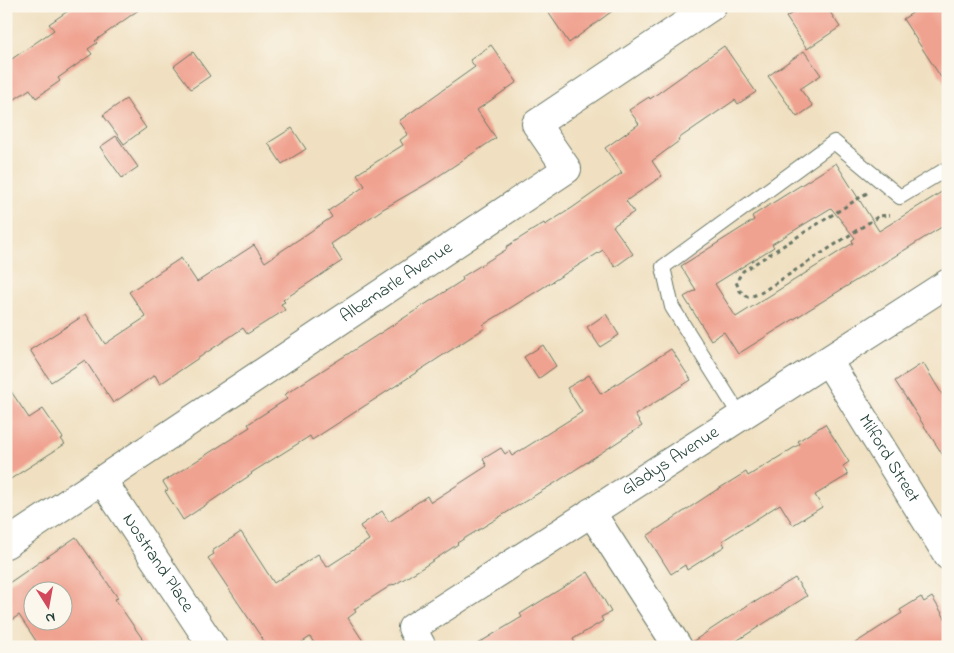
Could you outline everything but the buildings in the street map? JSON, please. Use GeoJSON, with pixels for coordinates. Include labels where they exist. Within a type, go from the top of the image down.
{"type":"FeatureCollection","features":[{"type":"Feature","properties":{"kind":"street","name":"Albemarle Avenue"},"geometry":{"type":"LineString","coordinates":[[6,544],[567,169],[536,124],[712,6]]}},
{"type":"Feature","properties":{"kind":"street","name":"Gladys Avenue"},"geometry":{"type":"LineString","coordinates":[[422,647],[412,628],[948,283]]}},
{"type":"Feature","properties":{"kind":"street","name":"Milford Street"},"geometry":{"type":"LineString","coordinates":[[828,362],[948,556]]}},
{"type":"Feature","properties":{"kind":"street","name":"Nostrand Place"},"geometry":{"type":"LineString","coordinates":[[102,480],[213,647]]}},
{"type":"Feature","properties":{"kind":"street"},"geometry":{"type":"LineString","coordinates":[[591,512],[678,647]]}},
{"type":"Feature","properties":{"kind":"lane"},"geometry":{"type":"LineString","coordinates":[[740,417],[672,307],[663,266],[834,142],[900,197],[948,168]]}},
{"type":"Feature","properties":{"kind":"path"},"geometry":{"type":"LineString","coordinates":[[872,194],[869,191],[744,272],[736,282],[740,290],[748,297],[758,294],[879,216],[892,214],[885,208]]}}]}
